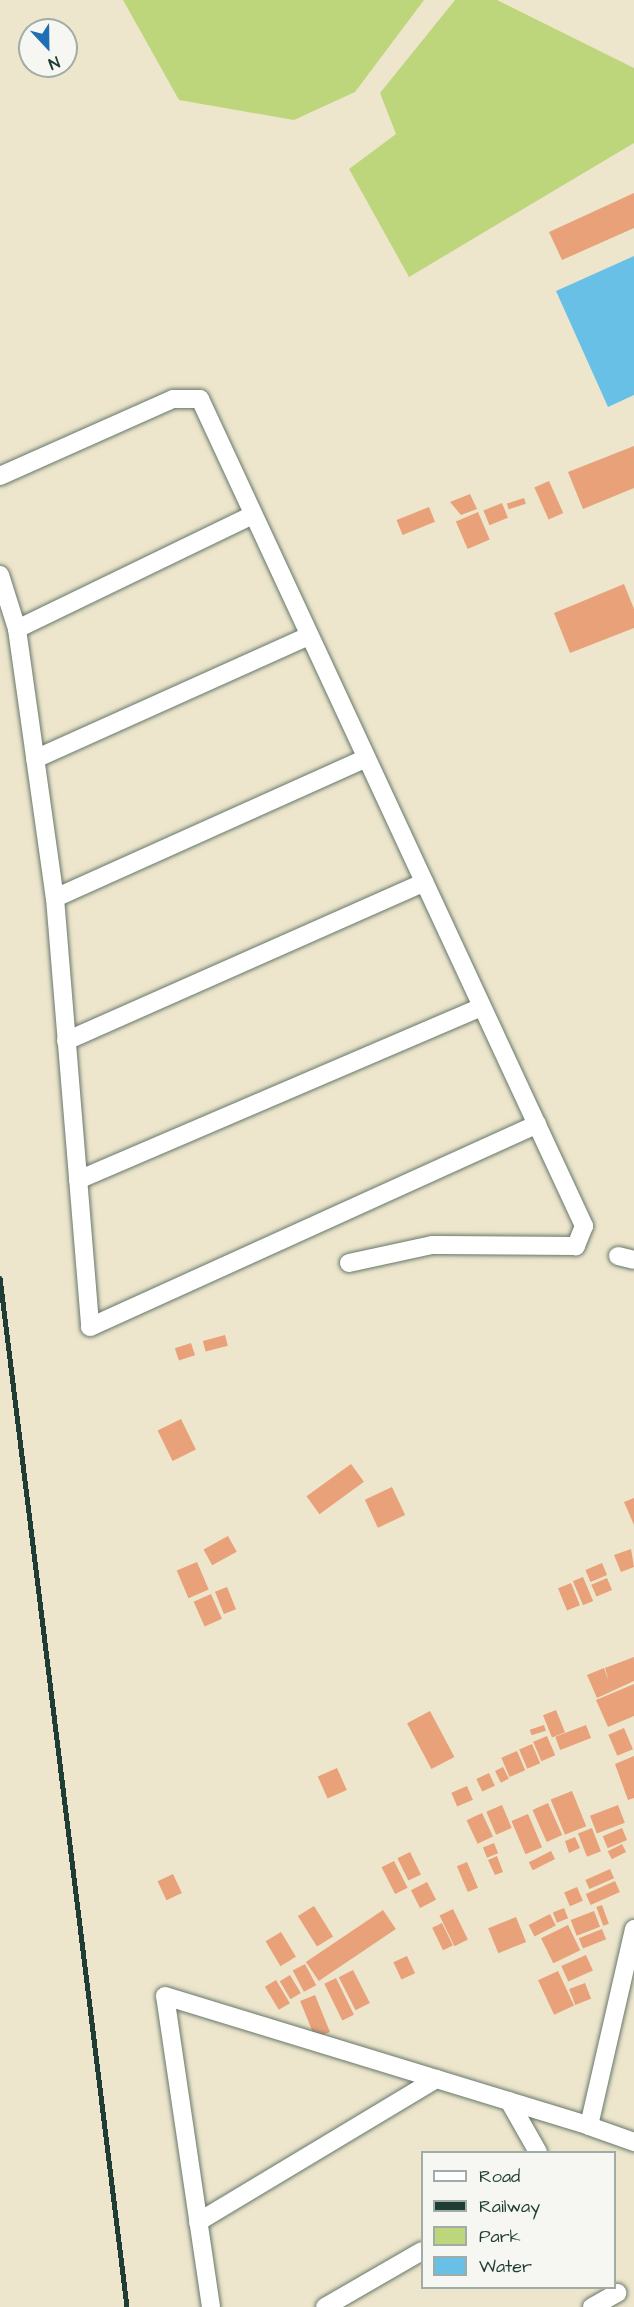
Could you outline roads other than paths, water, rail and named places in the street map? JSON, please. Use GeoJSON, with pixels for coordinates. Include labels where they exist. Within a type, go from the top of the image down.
{"type":"FeatureCollection","features":[{"type":"Feature","properties":{"kind":"street"},"geometry":{"type":"LineString","coordinates":[[0,476],[173,399],[200,399],[584,1226],[576,1246],[432,1245],[349,1263]]}},
{"type":"Feature","properties":{"kind":"street"},"geometry":{"type":"LineString","coordinates":[[17,629],[253,515]]}},
{"type":"Feature","properties":{"kind":"street"},"geometry":{"type":"LineString","coordinates":[[0,575],[17,629],[55,898],[90,1326],[537,1124]]}},
{"type":"Feature","properties":{"kind":"street"},"geometry":{"type":"LineString","coordinates":[[35,759],[309,636]]}},
{"type":"Feature","properties":{"kind":"street"},"geometry":{"type":"LineString","coordinates":[[55,898],[366,758]]}},
{"type":"Feature","properties":{"kind":"street"},"geometry":{"type":"LineString","coordinates":[[66,1041],[424,882]]}},
{"type":"Feature","properties":{"kind":"street"},"geometry":{"type":"LineString","coordinates":[[78,1180],[482,1007]]}},
{"type":"Feature","properties":{"kind":"street"},"geometry":{"type":"LineString","coordinates":[[589,2126],[634,1929]]}},
{"type":"Feature","properties":{"kind":"street"},"geometry":{"type":"LineString","coordinates":[[211,2307],[165,1996],[589,2126],[634,2142]]}},
{"type":"Feature","properties":{"kind":"street"},"geometry":{"type":"LineString","coordinates":[[198,2222],[436,2079]]}},
{"type":"Feature","properties":{"kind":"street"},"geometry":{"type":"LineString","coordinates":[[509,2102],[537,2151]]}},
{"type":"Feature","properties":{"kind":"street"},"geometry":{"type":"LineString","coordinates":[[325,2307],[421,2252]]}},
{"type":"Feature","properties":{"kind":"street"},"geometry":{"type":"LineString","coordinates":[[592,2307],[619,2296]]}},
{"type":"Feature","properties":{"kind":"water"},"geometry":{"type":"Polygon","coordinates":[[[634,256],[634,395],[608,407],[556,291],[634,256]]]}},
{"type":"Feature","properties":{"kind":"railway"},"geometry":{"type":"LineString","coordinates":[[0,1278],[127,2307]]}}]}
